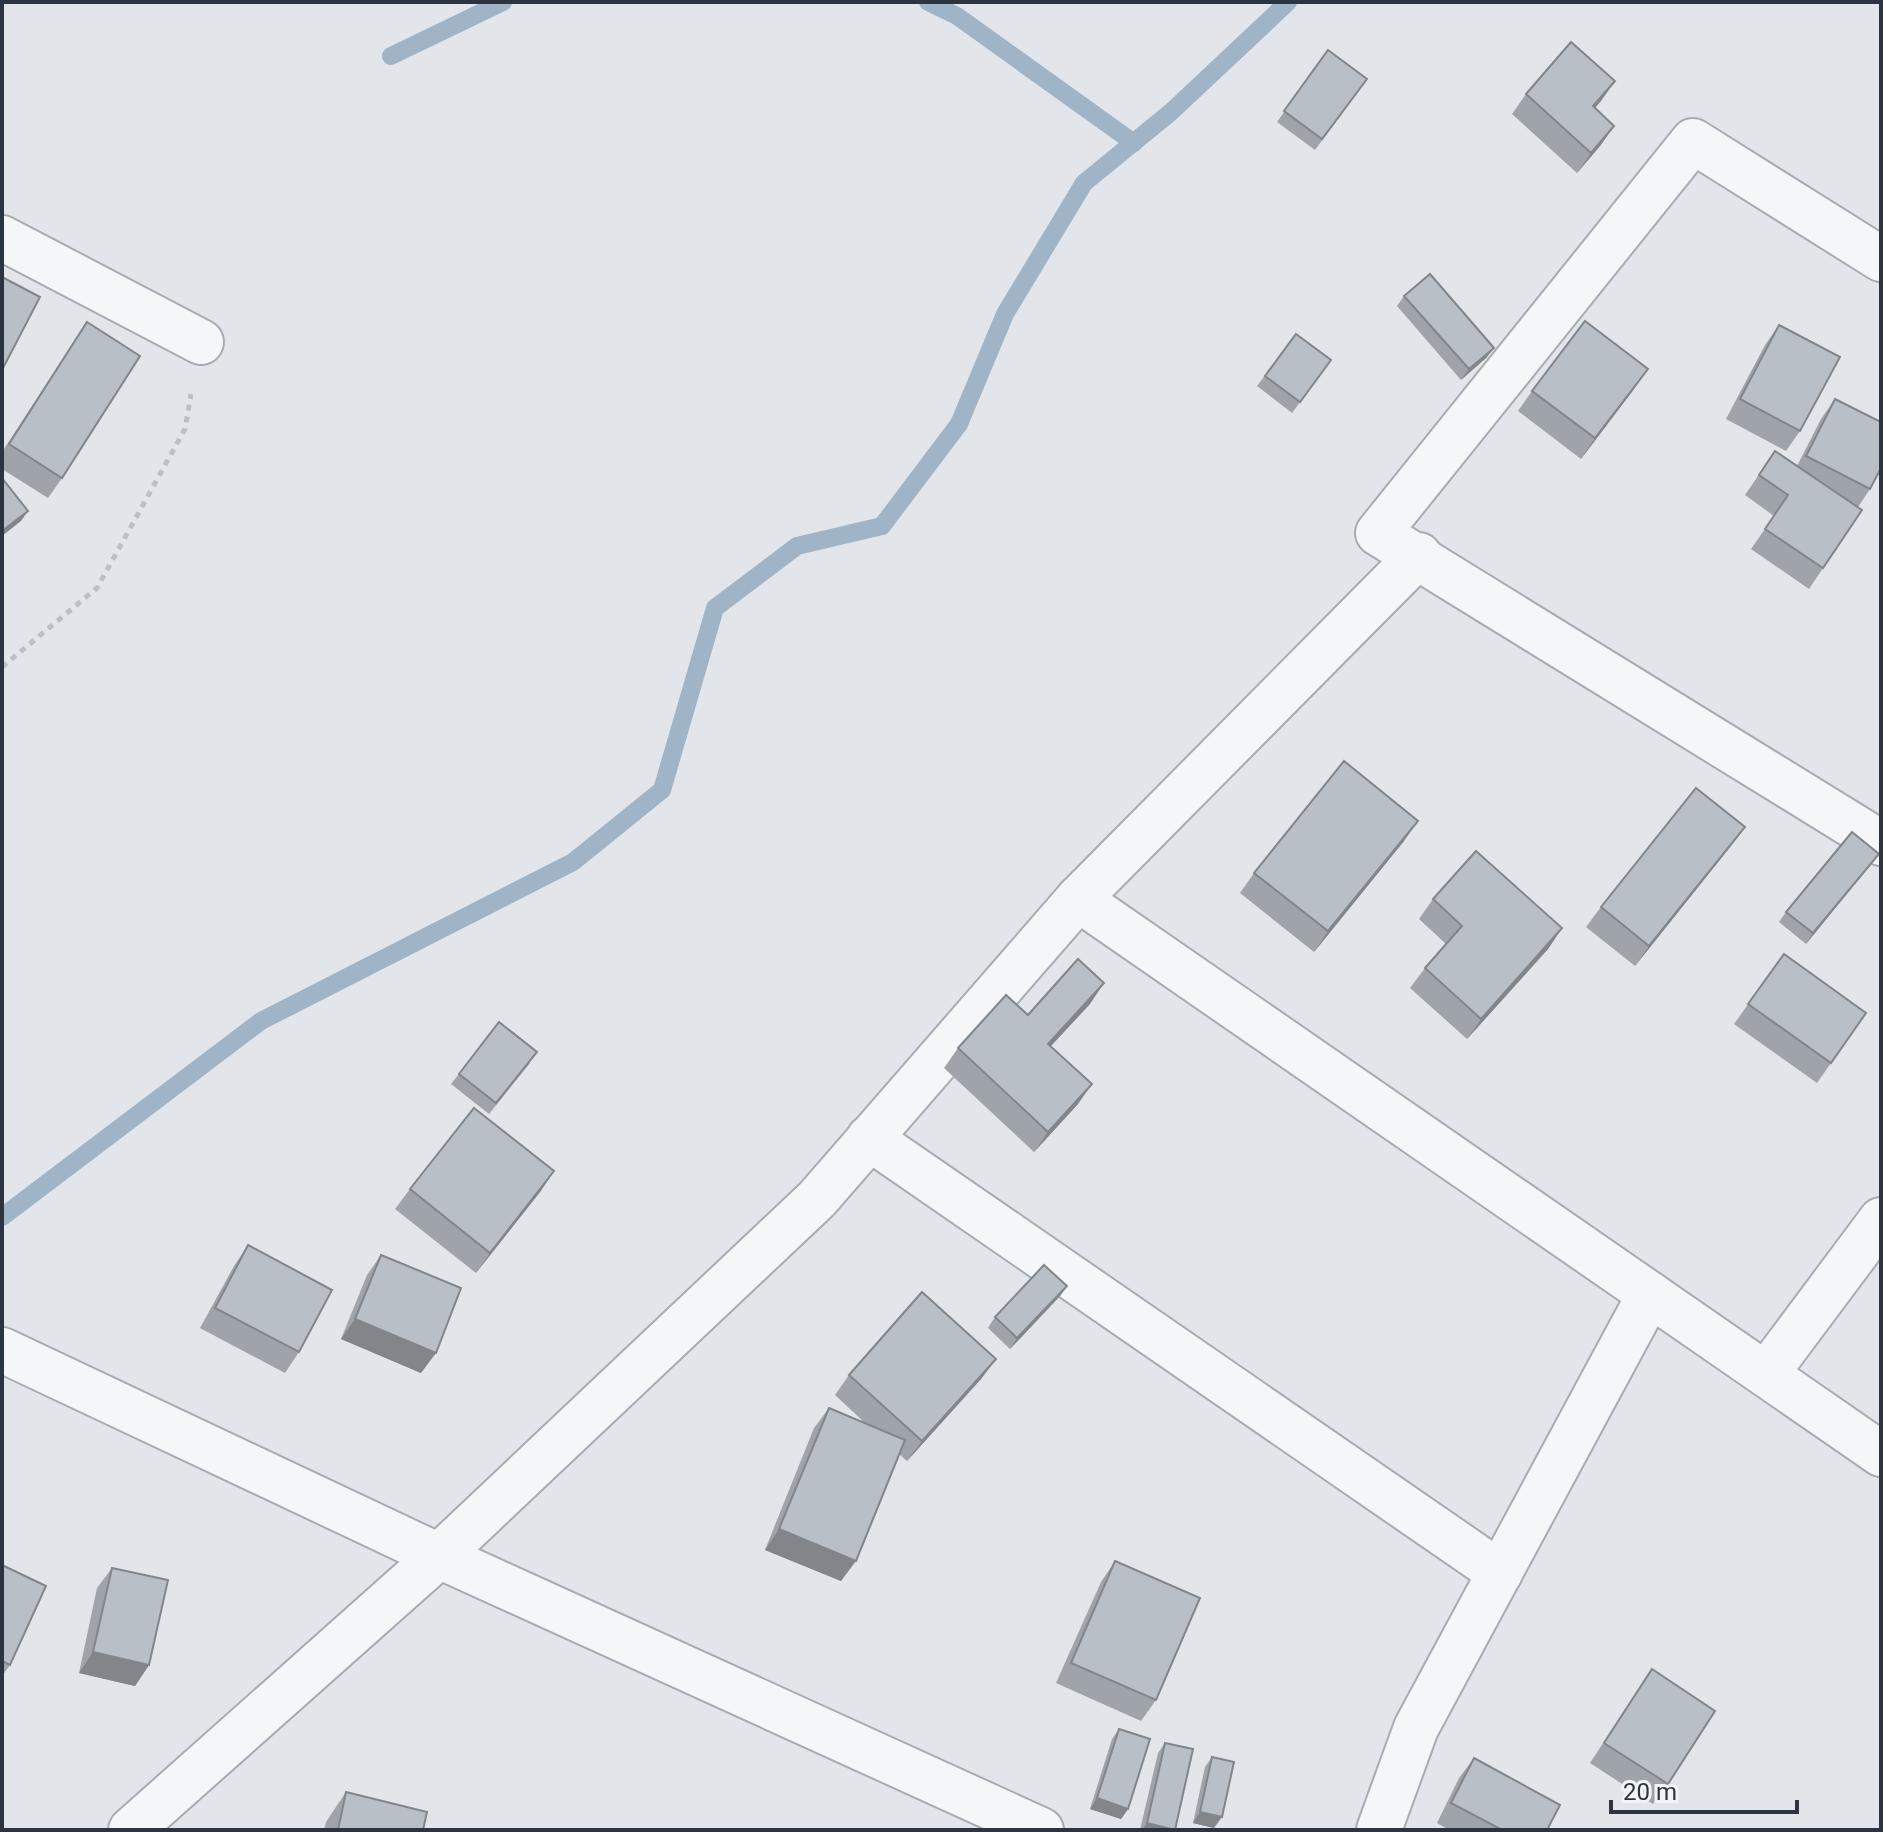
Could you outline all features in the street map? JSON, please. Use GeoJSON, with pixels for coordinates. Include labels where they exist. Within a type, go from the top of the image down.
{"type":"FeatureCollection","features":[{"type":"Feature","properties":{"kind":"street"},"geometry":{"type":"LineString","coordinates":[[1881,259],[1693,141],[1378,533],[1419,555],[1881,843]]}},
{"type":"Feature","properties":{"kind":"street"},"geometry":{"type":"LineString","coordinates":[[2,238],[201,342]]}},
{"type":"Feature","properties":{"kind":"street"},"geometry":{"type":"LineString","coordinates":[[131,1830],[439,1556],[817,1199],[1078,899],[1419,555]]}},
{"type":"Feature","properties":{"kind":"street"},"geometry":{"type":"LineString","coordinates":[[1078,899],[1881,1454]]}},
{"type":"Feature","properties":{"kind":"street"},"geometry":{"type":"LineString","coordinates":[[869,1138],[1500,1573]]}},
{"type":"Feature","properties":{"kind":"street"},"geometry":{"type":"LineString","coordinates":[[1766,1374],[1881,1220]]}},
{"type":"Feature","properties":{"kind":"street"},"geometry":{"type":"LineString","coordinates":[[1379,1830],[1416,1728],[1650,1294]]}},
{"type":"Feature","properties":{"kind":"street"},"geometry":{"type":"LineString","coordinates":[[2,1350],[439,1556],[1041,1830]]}},
{"type":"Feature","properties":{"kind":"path"},"geometry":{"type":"LineString","coordinates":[[2,667],[97,588],[185,429],[201,342]]}},
{"type":"Feature","properties":{"kind":"building"},"geometry":{"type":"Polygon","coordinates":[[[1571,42],[1615,81],[1593,106],[1614,126],[1591,153],[1526,94],[1571,42]]]}},
{"type":"Feature","properties":{"kind":"building"},"geometry":{"type":"Polygon","coordinates":[[[1328,50],[1367,79],[1322,139],[1284,111],[1328,50]]]}},
{"type":"Feature","properties":{"kind":"building"},"geometry":{"type":"Polygon","coordinates":[[[1430,274],[1494,348],[1469,369],[1404,296],[1430,274]]]}},
{"type":"Feature","properties":{"kind":"building"},"geometry":{"type":"Polygon","coordinates":[[[2,277],[40,297],[2,370],[2,277]]]}},
{"type":"Feature","properties":{"kind":"building"},"geometry":{"type":"Polygon","coordinates":[[[1585,321],[1648,369],[1595,438],[1532,391],[1585,321]]]}},
{"type":"Feature","properties":{"kind":"building"},"geometry":{"type":"Polygon","coordinates":[[[87,322],[140,356],[62,478],[9,444],[87,322]]]}},
{"type":"Feature","properties":{"kind":"building"},"geometry":{"type":"Polygon","coordinates":[[[1779,325],[1840,357],[1800,431],[1740,399],[1779,325]]]}},
{"type":"Feature","properties":{"kind":"building"},"geometry":{"type":"Polygon","coordinates":[[[1296,334],[1331,360],[1300,402],[1265,376],[1296,334]]]}},
{"type":"Feature","properties":{"kind":"building"},"geometry":{"type":"Polygon","coordinates":[[[1835,399],[1881,422],[1881,468],[1870,489],[1806,456],[1835,399]]]}},
{"type":"Feature","properties":{"kind":"building"},"geometry":{"type":"Polygon","coordinates":[[[1775,451],[1862,510],[1823,568],[1765,529],[1788,495],[1759,475],[1775,451]]]}},
{"type":"Feature","properties":{"kind":"building"},"geometry":{"type":"Polygon","coordinates":[[[2,478],[28,511],[2,531],[2,478]]]}},
{"type":"Feature","properties":{"kind":"building"},"geometry":{"type":"Polygon","coordinates":[[[1344,761],[1418,821],[1328,931],[1254,873],[1344,761]]]}},
{"type":"Feature","properties":{"kind":"building"},"geometry":{"type":"Polygon","coordinates":[[[1696,788],[1745,827],[1649,946],[1601,907],[1696,788]]]}},
{"type":"Feature","properties":{"kind":"building"},"geometry":{"type":"Polygon","coordinates":[[[1852,832],[1879,854],[1813,933],[1786,912],[1852,832]]]}},
{"type":"Feature","properties":{"kind":"building"},"geometry":{"type":"Polygon","coordinates":[[[1476,851],[1562,928],[1481,1019],[1425,968],[1462,926],[1433,899],[1476,851]]]}},
{"type":"Feature","properties":{"kind":"building"},"geometry":{"type":"Polygon","coordinates":[[[1784,954],[1866,1013],[1831,1063],[1748,1004],[1784,954]]]}},
{"type":"Feature","properties":{"kind":"building"},"geometry":{"type":"Polygon","coordinates":[[[1078,959],[1104,983],[1048,1044],[1092,1084],[1048,1132],[958,1048],[1006,995],[1028,1015],[1078,959]]]}},
{"type":"Feature","properties":{"kind":"building"},"geometry":{"type":"Polygon","coordinates":[[[499,1022],[537,1052],[496,1103],[459,1074],[499,1022]]]}},
{"type":"Feature","properties":{"kind":"building"},"geometry":{"type":"Polygon","coordinates":[[[474,1108],[554,1171],[490,1253],[410,1189],[474,1108]]]}},
{"type":"Feature","properties":{"kind":"building"},"geometry":{"type":"Polygon","coordinates":[[[248,1245],[332,1290],[299,1352],[215,1308],[248,1245]]]}},
{"type":"Feature","properties":{"kind":"building"},"geometry":{"type":"Polygon","coordinates":[[[381,1255],[461,1288],[436,1353],[355,1319],[381,1255]]]}},
{"type":"Feature","properties":{"kind":"building"},"geometry":{"type":"Polygon","coordinates":[[[1044,1265],[1067,1286],[1017,1338],[995,1317],[1044,1265]]]}},
{"type":"Feature","properties":{"kind":"building"},"geometry":{"type":"Polygon","coordinates":[[[922,1292],[996,1359],[922,1441],[849,1375],[922,1292]]]}},
{"type":"Feature","properties":{"kind":"building"},"geometry":{"type":"Polygon","coordinates":[[[829,1408],[905,1440],[856,1561],[779,1529],[829,1408]]]}},
{"type":"Feature","properties":{"kind":"building"},"geometry":{"type":"Polygon","coordinates":[[[1115,1561],[1200,1598],[1156,1700],[1071,1663],[1115,1561]]]}},
{"type":"Feature","properties":{"kind":"building"},"geometry":{"type":"Polygon","coordinates":[[[2,1565],[46,1586],[10,1665],[2,1661],[2,1565]]]}},
{"type":"Feature","properties":{"kind":"building"},"geometry":{"type":"Polygon","coordinates":[[[112,1568],[168,1580],[149,1665],[93,1652],[112,1568]]]}},
{"type":"Feature","properties":{"kind":"building"},"geometry":{"type":"Polygon","coordinates":[[[1652,1669],[1715,1711],[1668,1784],[1604,1743],[1652,1669]]]}},
{"type":"Feature","properties":{"kind":"building"},"geometry":{"type":"Polygon","coordinates":[[[1119,1729],[1150,1739],[1128,1809],[1097,1798],[1119,1729]]]}},
{"type":"Feature","properties":{"kind":"building"},"geometry":{"type":"Polygon","coordinates":[[[1165,1743],[1193,1749],[1175,1830],[1147,1823],[1165,1743]]]}},
{"type":"Feature","properties":{"kind":"building"},"geometry":{"type":"Polygon","coordinates":[[[1212,1757],[1234,1762],[1222,1817],[1200,1812],[1212,1757]]]}},
{"type":"Feature","properties":{"kind":"building"},"geometry":{"type":"Polygon","coordinates":[[[1474,1758],[1560,1805],[1547,1830],[1502,1830],[1451,1803],[1474,1758]]]}},
{"type":"Feature","properties":{"kind":"building"},"geometry":{"type":"Polygon","coordinates":[[[346,1792],[427,1812],[423,1830],[338,1830],[346,1792]]]}},
{"type":"Feature","properties":{"kind":"waterway"},"geometry":{"type":"LineString","coordinates":[[391,56],[503,2]]}},
{"type":"Feature","properties":{"kind":"waterway"},"geometry":{"type":"LineString","coordinates":[[928,2],[957,16],[1134,143]]}},
{"type":"Feature","properties":{"kind":"waterway"},"geometry":{"type":"LineString","coordinates":[[2,1217],[261,1021],[573,862],[662,790],[715,608],[797,546],[882,526],[959,424],[1005,314],[1084,183],[1171,112],[1288,2]]}}]}
